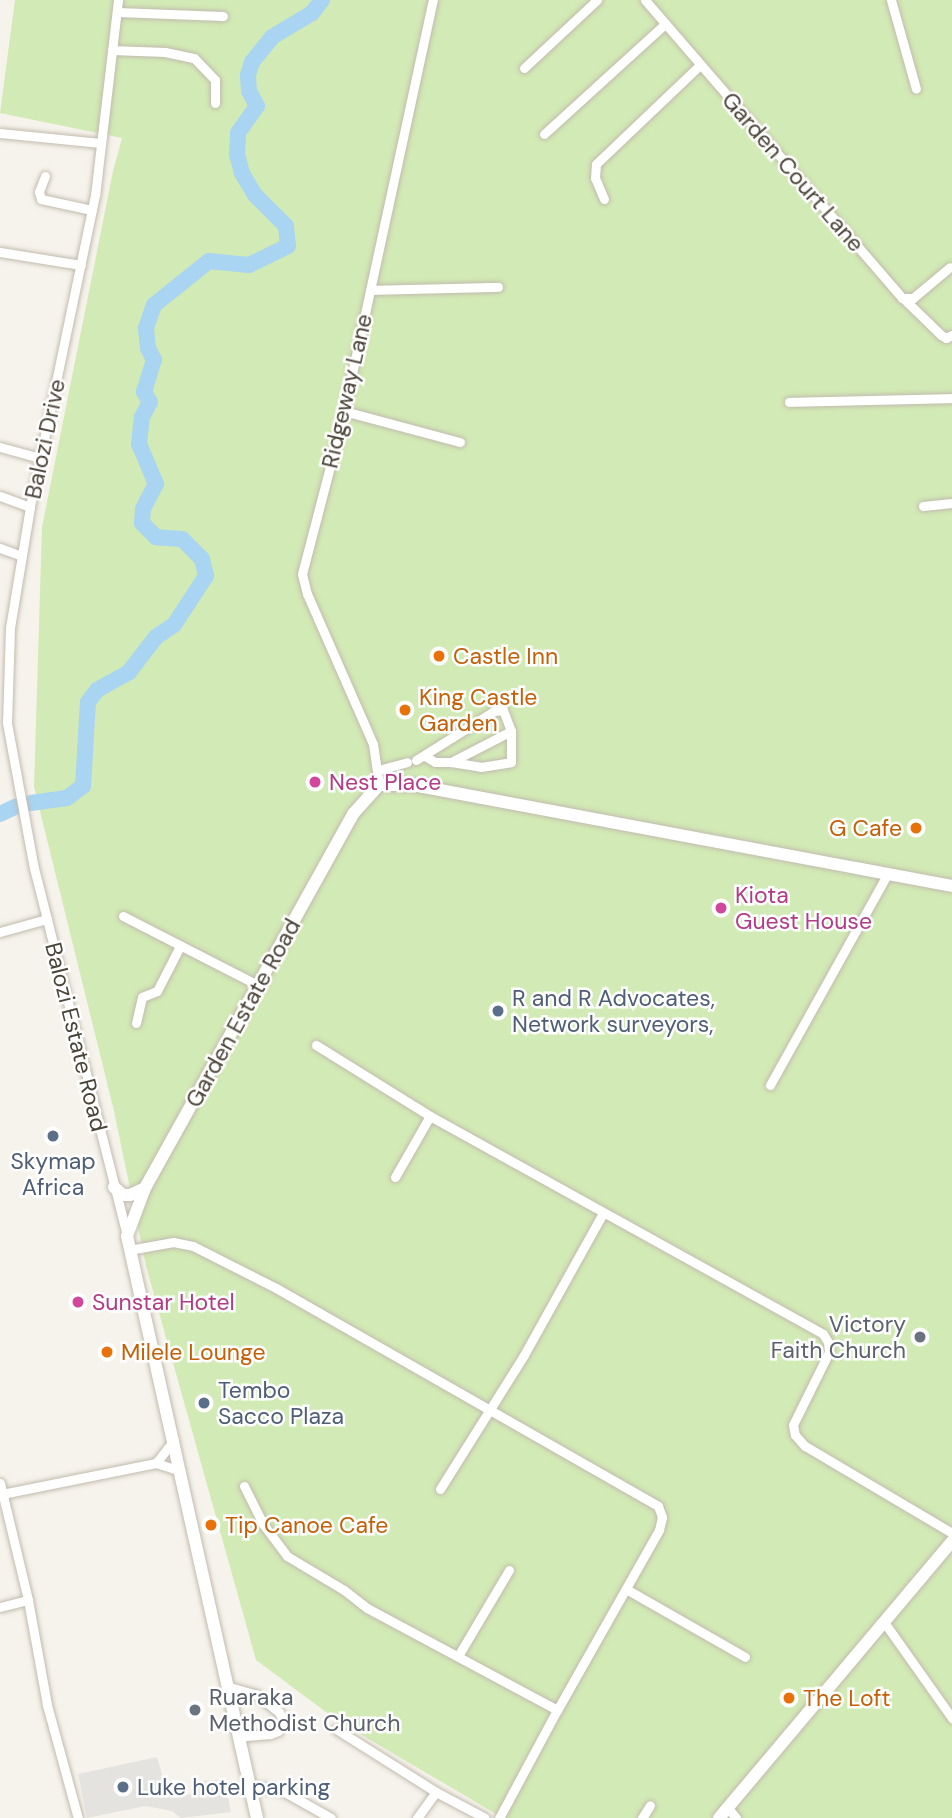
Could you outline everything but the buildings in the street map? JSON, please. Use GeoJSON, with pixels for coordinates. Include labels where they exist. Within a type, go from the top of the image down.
{"type":"FeatureCollection","features":[{"type":"Feature","properties":{"kind":"street","name":"Balozi Drive"},"geometry":{"type":"LineString","coordinates":[[30,837],[7,723],[4,672],[30,507],[92,210],[118,0]]}},
{"type":"Feature","properties":{"kind":"street","name":"Ridgeway Lane"},"geometry":{"type":"LineString","coordinates":[[379,785],[369,735],[307,594],[302,574],[344,411],[433,0]]}},
{"type":"Feature","properties":{"kind":"street"},"geometry":{"type":"LineString","coordinates":[[524,68],[597,0]]}},
{"type":"Feature","properties":{"kind":"street","name":"Garden Court Lane"},"geometry":{"type":"LineString","coordinates":[[645,0],[699,66],[904,299],[941,335],[946,338],[952,335]]}},
{"type":"Feature","properties":{"kind":"street"},"geometry":{"type":"LineString","coordinates":[[891,0],[916,89]]}},
{"type":"Feature","properties":{"kind":"street"},"geometry":{"type":"LineString","coordinates":[[117,12],[223,16]]}},
{"type":"Feature","properties":{"kind":"street"},"geometry":{"type":"LineString","coordinates":[[544,134],[665,24]]}},
{"type":"Feature","properties":{"kind":"street"},"geometry":{"type":"LineString","coordinates":[[112,50],[165,52],[194,58],[215,80],[215,103]]}},
{"type":"Feature","properties":{"kind":"street"},"geometry":{"type":"LineString","coordinates":[[604,198],[595,178],[596,164],[699,66]]}},
{"type":"Feature","properties":{"kind":"street"},"geometry":{"type":"LineString","coordinates":[[0,133],[101,143]]}},
{"type":"Feature","properties":{"kind":"street"},"geometry":{"type":"LineString","coordinates":[[45,176],[39,192],[41,199],[92,210]]}},
{"type":"Feature","properties":{"kind":"street"},"geometry":{"type":"LineString","coordinates":[[0,252],[81,265]]}},
{"type":"Feature","properties":{"kind":"street"},"geometry":{"type":"LineString","coordinates":[[904,299],[913,298],[950,267]]}},
{"type":"Feature","properties":{"kind":"street"},"geometry":{"type":"LineString","coordinates":[[371,290],[498,286]]}},
{"type":"Feature","properties":{"kind":"street"},"geometry":{"type":"LineString","coordinates":[[789,402],[952,398]]}},
{"type":"Feature","properties":{"kind":"street"},"geometry":{"type":"LineString","coordinates":[[344,411],[460,442]]}},
{"type":"Feature","properties":{"kind":"street"},"geometry":{"type":"LineString","coordinates":[[0,447],[40,458]]}},
{"type":"Feature","properties":{"kind":"street"},"geometry":{"type":"LineString","coordinates":[[0,496],[30,507]]}},
{"type":"Feature","properties":{"kind":"street"},"geometry":{"type":"LineString","coordinates":[[923,506],[952,503]]}},
{"type":"Feature","properties":{"kind":"street"},"geometry":{"type":"LineString","coordinates":[[0,548],[22,556]]}},
{"type":"Feature","properties":{"kind":"street"},"geometry":{"type":"LineString","coordinates":[[378,770],[416,759],[494,711],[503,710],[511,731],[511,762],[481,767],[416,759]]}},
{"type":"Feature","properties":{"kind":"street"},"geometry":{"type":"LineString","coordinates":[[451,762],[511,731]]}},
{"type":"Feature","properties":{"kind":"street"},"geometry":{"type":"LineString","coordinates":[[379,785],[433,788],[952,886]]}},
{"type":"Feature","properties":{"kind":"street","name":"Garden Estate Road"},"geometry":{"type":"LineString","coordinates":[[257,1818],[127,1236],[145,1188],[260,986],[353,814],[379,785]]}},
{"type":"Feature","properties":{"kind":"street","name":"Balozi Estate Road"},"geometry":{"type":"LineString","coordinates":[[30,837],[47,919],[127,1236]]}},
{"type":"Feature","properties":{"kind":"street"},"geometry":{"type":"LineString","coordinates":[[770,1085],[887,875]]}},
{"type":"Feature","properties":{"kind":"street"},"geometry":{"type":"LineString","coordinates":[[123,916],[260,986]]}},
{"type":"Feature","properties":{"kind":"street"},"geometry":{"type":"LineString","coordinates":[[0,932],[47,919]]}},
{"type":"Feature","properties":{"kind":"street"},"geometry":{"type":"LineString","coordinates":[[136,1023],[142,997],[157,991],[180,946]]}},
{"type":"Feature","properties":{"kind":"street"},"geometry":{"type":"LineString","coordinates":[[316,1045],[430,1116],[823,1334],[828,1342],[829,1352],[793,1425],[795,1435],[805,1446],[952,1533]]}},
{"type":"Feature","properties":{"kind":"street"},"geometry":{"type":"LineString","coordinates":[[395,1177],[430,1116]]}},
{"type":"Feature","properties":{"kind":"street"},"geometry":{"type":"LineString","coordinates":[[114,1187],[130,1195],[145,1188]]}},
{"type":"Feature","properties":{"kind":"street"},"geometry":{"type":"LineString","coordinates":[[440,1489],[490,1409],[603,1213]]}},
{"type":"Feature","properties":{"kind":"street"},"geometry":{"type":"LineString","coordinates":[[129,1250],[173,1242],[193,1246],[276,1288],[657,1506],[662,1523],[499,1818]]}},
{"type":"Feature","properties":{"kind":"street"},"geometry":{"type":"LineString","coordinates":[[156,1463],[174,1440]]}},
{"type":"Feature","properties":{"kind":"street"},"geometry":{"type":"LineString","coordinates":[[2,1494],[156,1463],[181,1471]]}},
{"type":"Feature","properties":{"kind":"street"},"geometry":{"type":"LineString","coordinates":[[0,1483],[28,1600],[47,1705],[78,1818]]}},
{"type":"Feature","properties":{"kind":"street"},"geometry":{"type":"LineString","coordinates":[[244,1486],[262,1524],[287,1556],[344,1590],[367,1608],[557,1710]]}},
{"type":"Feature","properties":{"kind":"street"},"geometry":{"type":"LineString","coordinates":[[719,1818],[732,1813],[952,1541]]}},
{"type":"Feature","properties":{"kind":"street"},"geometry":{"type":"LineString","coordinates":[[458,1656],[509,1570]]}},
{"type":"Feature","properties":{"kind":"street"},"geometry":{"type":"LineString","coordinates":[[626,1589],[745,1657]]}},
{"type":"Feature","properties":{"kind":"street"},"geometry":{"type":"LineString","coordinates":[[0,1607],[28,1600]]}},
{"type":"Feature","properties":{"kind":"street"},"geometry":{"type":"LineString","coordinates":[[884,1622],[952,1718]]}},
{"type":"Feature","properties":{"kind":"street"},"geometry":{"type":"LineString","coordinates":[[226,1686],[257,1695],[279,1712],[284,1721],[278,1731],[270,1734],[237,1737]]}},
{"type":"Feature","properties":{"kind":"street"},"geometry":{"type":"LineString","coordinates":[[336,1729],[436,1792],[485,1818]]}},
{"type":"Feature","properties":{"kind":"street"},"geometry":{"type":"LineString","coordinates":[[249,1785],[283,1791],[331,1818]]}},
{"type":"Feature","properties":{"kind":"street"},"geometry":{"type":"LineString","coordinates":[[417,1818],[436,1792]]}},
{"type":"Feature","properties":{"kind":"street"},"geometry":{"type":"LineString","coordinates":[[642,1818],[650,1805]]}},
{"type":"Feature","properties":{"kind":"green space"},"geometry":{"type":"Polygon","coordinates":[[[15,0],[952,0],[952,1818],[503,1818],[338,1721],[256,1660],[146,1266],[114,1111],[34,787],[42,527],[113,171],[122,138],[0,113],[15,0]]]}},
{"type":"Feature","properties":{"kind":"shaded area","name":"Luke hotel parking"},"geometry":{"type":"Polygon","coordinates":[[[157,1757],[167,1792],[178,1797],[191,1794],[193,1782],[225,1779],[231,1812],[181,1818],[172,1811],[146,1806],[87,1818],[78,1774],[157,1757]]]}},
{"type":"Feature","properties":{"kind":"waterway"},"geometry":{"type":"LineString","coordinates":[[31,803],[67,798],[83,786],[88,702],[97,690],[129,672],[156,637],[174,625],[206,576],[202,559],[182,539],[156,537],[142,523],[143,509],[156,484],[139,444],[142,417],[150,402],[144,392],[154,360],[148,348],[146,328],[154,305],[209,261],[249,265],[288,246],[286,226],[255,195],[242,173],[237,154],[238,133],[257,106],[249,91],[248,75],[252,62],[272,37],[312,13],[322,0]]}},
{"type":"Feature","properties":{"kind":"waterway"},"geometry":{"type":"LineString","coordinates":[[0,814],[15,807]]}},
{"type":"Feature","properties":{"kind":"place","name":"Castle Inn"},"geometry":{"type":"Point","coordinates":[439,656]}},
{"type":"Feature","properties":{"kind":"place","name":"King Castle Garden"},"geometry":{"type":"Point","coordinates":[405,710]}},
{"type":"Feature","properties":{"kind":"place","name":"Nest Place"},"geometry":{"type":"Point","coordinates":[315,782]}},
{"type":"Feature","properties":{"kind":"place","name":"G Cafe"},"geometry":{"type":"Point","coordinates":[916,828]}},
{"type":"Feature","properties":{"kind":"place","name":"Kiota Guest House"},"geometry":{"type":"Point","coordinates":[721,908]}},
{"type":"Feature","properties":{"kind":"place","name":"R and R Advocates, Network surveyors,"},"geometry":{"type":"Point","coordinates":[498,1011]}},
{"type":"Feature","properties":{"kind":"place","name":"Skymap Africa"},"geometry":{"type":"Point","coordinates":[53,1136]}},
{"type":"Feature","properties":{"kind":"place","name":"Sunstar Hotel"},"geometry":{"type":"Point","coordinates":[78,1302]}},
{"type":"Feature","properties":{"kind":"place","name":"Victory Faith Church"},"geometry":{"type":"Point","coordinates":[920,1337]}},
{"type":"Feature","properties":{"kind":"place","name":"Milele Lounge"},"geometry":{"type":"Point","coordinates":[107,1352]}},
{"type":"Feature","properties":{"kind":"place","name":"Tembo Sacco Plaza"},"geometry":{"type":"Point","coordinates":[204,1403]}},
{"type":"Feature","properties":{"kind":"place","name":"Tip Canoe Cafe"},"geometry":{"type":"Point","coordinates":[211,1525]}},
{"type":"Feature","properties":{"kind":"place","name":"The Loft"},"geometry":{"type":"Point","coordinates":[789,1698]}},
{"type":"Feature","properties":{"kind":"place","name":"Ruaraka Methodist Church"},"geometry":{"type":"Point","coordinates":[195,1710]}},
{"type":"Feature","properties":{"kind":"place","name":"Luke hotel parking"},"geometry":{"type":"Point","coordinates":[123,1787]}}]}
